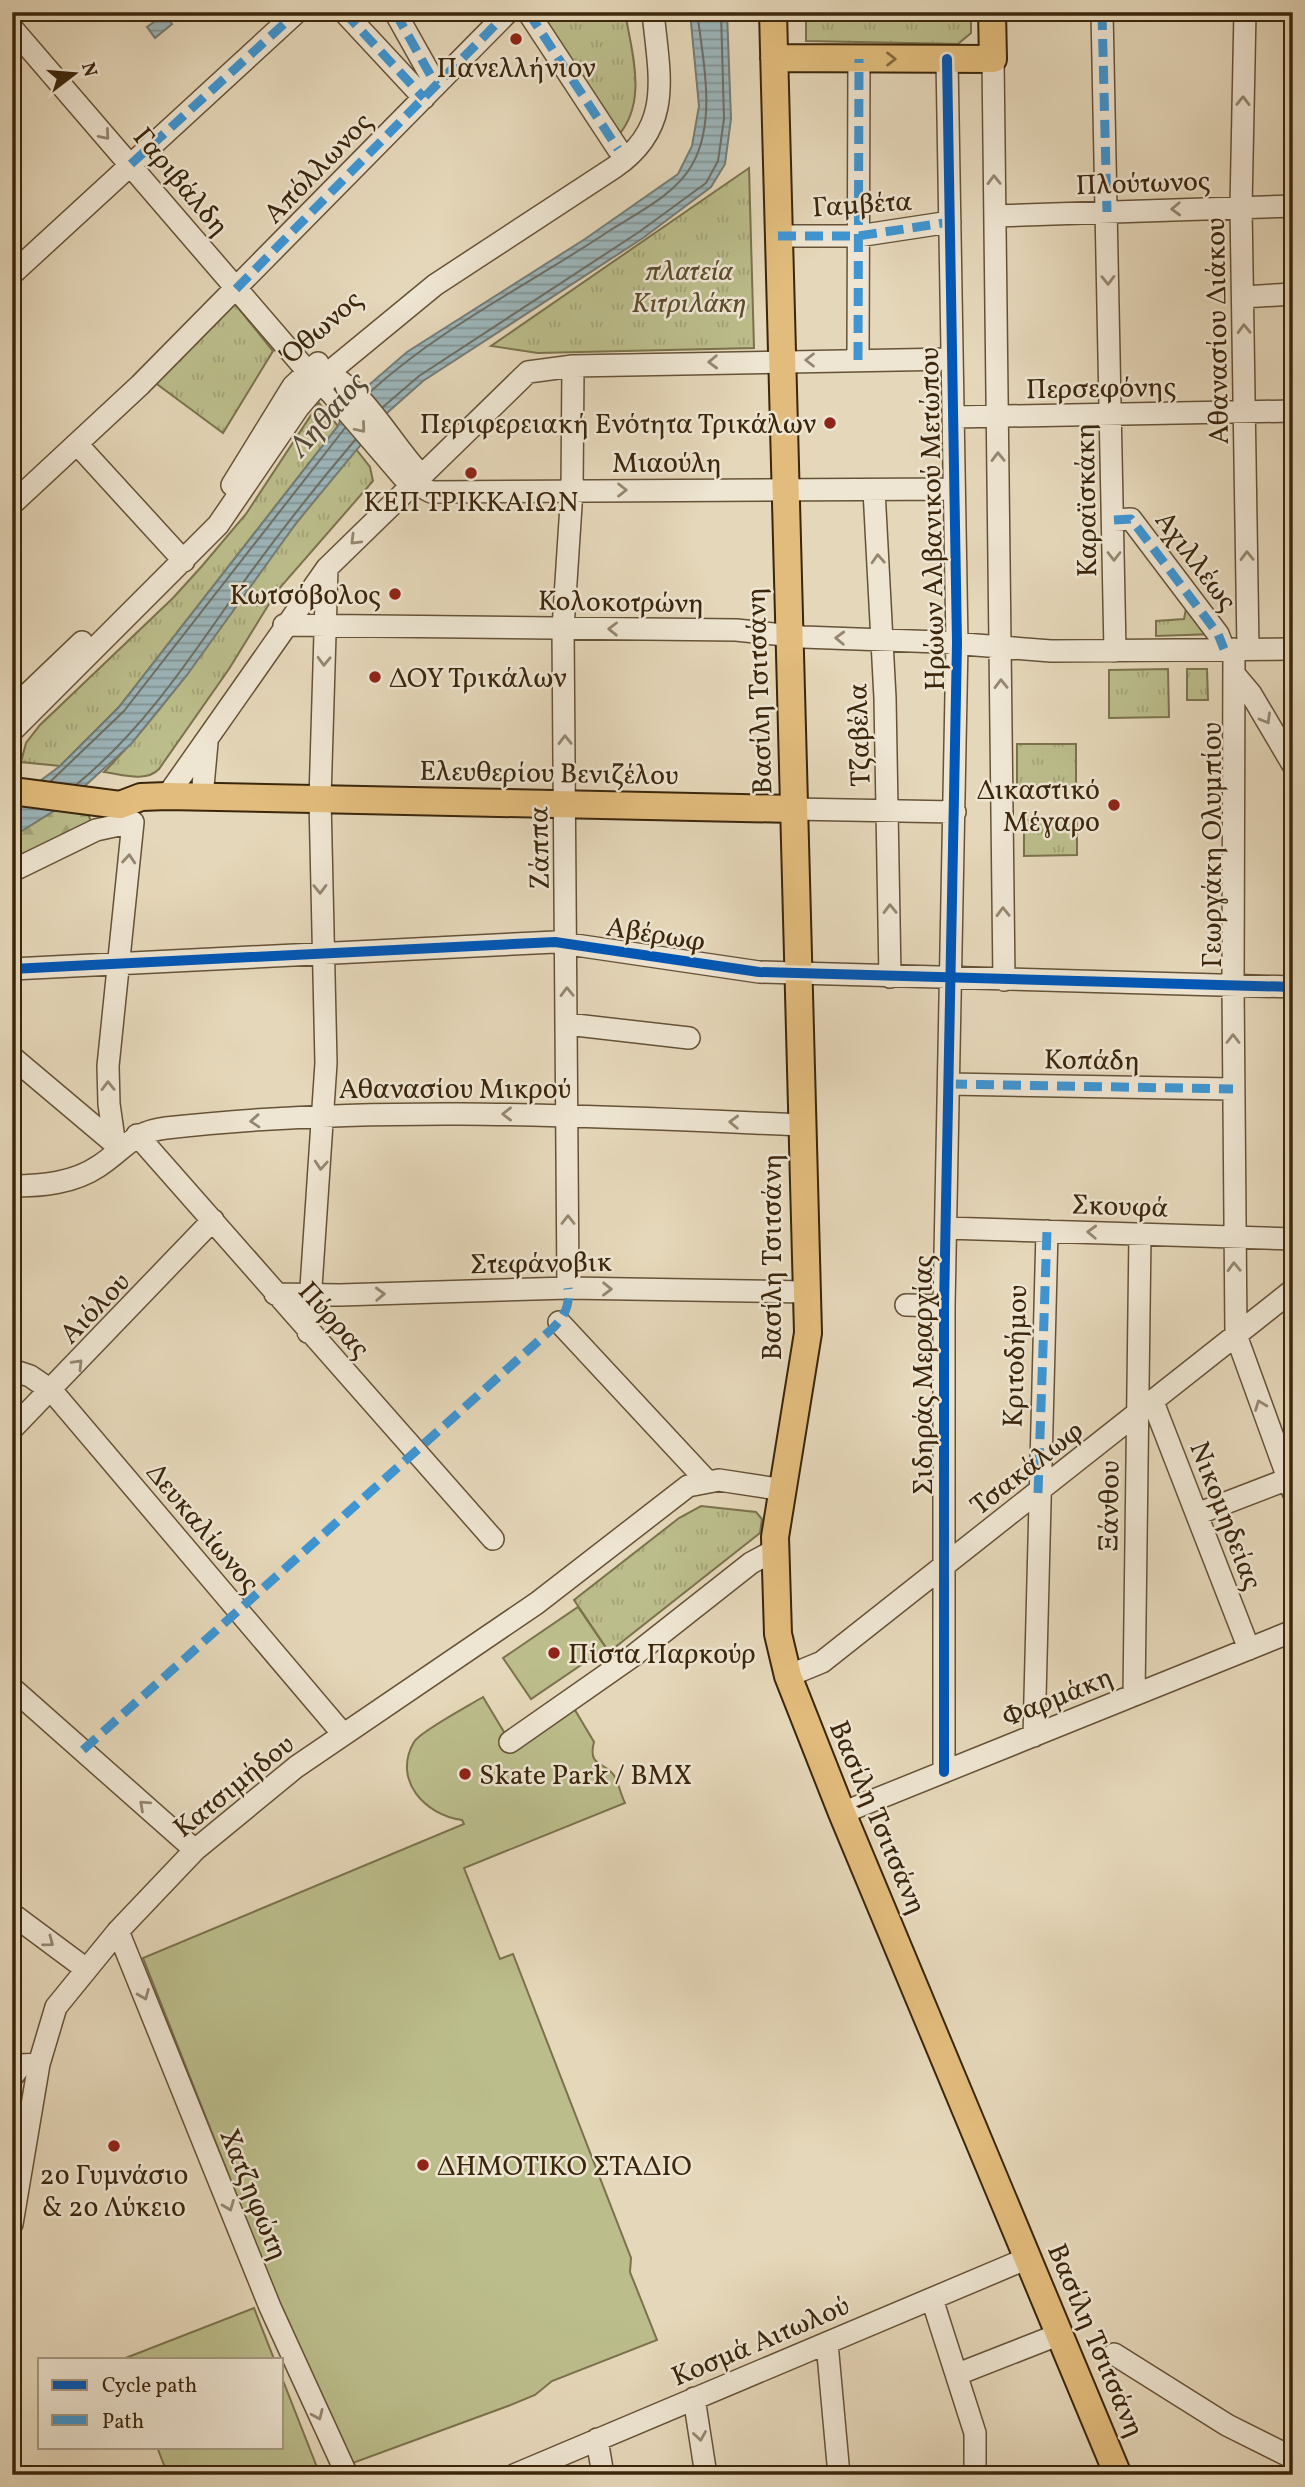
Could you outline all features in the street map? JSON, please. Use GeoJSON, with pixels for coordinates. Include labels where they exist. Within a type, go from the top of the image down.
{"type":"FeatureCollection","features":[{"type":"Feature","properties":{"kind":"main road","name":"Βασίλη Τσιτσάνη"},"geometry":{"type":"LineString","coordinates":[[773,12],[807,1292],[807,1349],[775,1550],[778,1633],[788,1676],[842,1813],[1118,2475]]}},
{"type":"Feature","properties":{"kind":"main road"},"geometry":{"type":"LineString","coordinates":[[774,58],[993,59],[992,12]]}},
{"type":"Feature","properties":{"kind":"main road","name":"Ελευθερίου Βενιζέλου"},"geometry":{"type":"LineString","coordinates":[[13,781],[137,802],[202,797],[793,809]]}},
{"type":"Feature","properties":{"kind":"street"},"geometry":{"type":"LineString","coordinates":[[12,274],[297,12]]}},
{"type":"Feature","properties":{"kind":"street"},"geometry":{"type":"LineString","coordinates":[[344,12],[430,91]]}},
{"type":"Feature","properties":{"kind":"street"},"geometry":{"type":"LineString","coordinates":[[395,12],[430,91]]}},
{"type":"Feature","properties":{"kind":"street","name":"Απόλλωνος"},"geometry":{"type":"LineString","coordinates":[[12,504],[236,289],[508,12]]}},
{"type":"Feature","properties":{"kind":"street"},"geometry":{"type":"LineString","coordinates":[[528,12],[618,149]]}},
{"type":"Feature","properties":{"kind":"street","name":"Όθωνος"},"geometry":{"type":"LineString","coordinates":[[326,381],[438,267],[618,149],[639,129],[646,111],[649,88],[643,12]]}},
{"type":"Feature","properties":{"kind":"street"},"geometry":{"type":"LineString","coordinates":[[12,709],[232,508],[326,381],[435,285],[601,177],[642,144],[652,130],[659,105],[653,12]]}},
{"type":"Feature","properties":{"kind":"street","name":"Καραϊσκάκη"},"geometry":{"type":"LineString","coordinates":[[1102,12],[1115,651]]}},
{"type":"Feature","properties":{"kind":"street","name":"Αθανασίου Διάκου"},"geometry":{"type":"LineString","coordinates":[[1236,649],[1246,412],[1241,207],[1245,12]]}},
{"type":"Feature","properties":{"kind":"street","name":"Γαριβάλδη"},"geometry":{"type":"LineString","coordinates":[[12,28],[236,289],[326,381]]}},
{"type":"Feature","properties":{"kind":"street"},"geometry":{"type":"LineString","coordinates":[[858,360],[859,58]]}},
{"type":"Feature","properties":{"kind":"street","name":"Ηρώων Αλβανικού Μετώπου"},"geometry":{"type":"LineString","coordinates":[[947,59],[957,643],[952,979]]}},
{"type":"Feature","properties":{"kind":"street"},"geometry":{"type":"LineString","coordinates":[[993,59],[1004,980]]}},
{"type":"Feature","properties":{"kind":"street","name":"Πλούτωνος"},"geometry":{"type":"LineString","coordinates":[[995,216],[1293,205]]}},
{"type":"Feature","properties":{"kind":"street","name":"Γαμβέτα"},"geometry":{"type":"LineString","coordinates":[[778,236],[858,236],[950,222]]}},
{"type":"Feature","properties":{"kind":"street"},"geometry":{"type":"LineString","coordinates":[[1243,297],[1293,294]]}},
{"type":"Feature","properties":{"kind":"street"},"geometry":{"type":"LineString","coordinates":[[12,872],[96,830],[137,802],[207,741],[284,625],[327,568],[528,372],[573,366],[781,360],[952,359]]}},
{"type":"Feature","properties":{"kind":"street","name":"Ζάππα"},"geometry":{"type":"LineString","coordinates":[[568,1288],[564,628],[572,490],[573,366]]}},
{"type":"Feature","properties":{"kind":"street"},"geometry":{"type":"LineString","coordinates":[[326,381],[389,430],[416,479]]}},
{"type":"Feature","properties":{"kind":"street","name":"Μιαούλη"},"geometry":{"type":"LineString","coordinates":[[326,381],[390,463],[416,479],[425,491],[954,489]]}},
{"type":"Feature","properties":{"kind":"street","name":"Περσεφόνης"},"geometry":{"type":"LineString","coordinates":[[953,417],[1293,411]]}},
{"type":"Feature","properties":{"kind":"street"},"geometry":{"type":"LineString","coordinates":[[77,444],[180,556]]}},
{"type":"Feature","properties":{"kind":"street","name":"Τζαβέλα"},"geometry":{"type":"LineString","coordinates":[[874,491],[889,811],[890,977]]}},
{"type":"Feature","properties":{"kind":"street","name":"Αχιλλέως"},"geometry":{"type":"LineString","coordinates":[[1114,520],[1131,519],[1218,634],[1236,649]]}},
{"type":"Feature","properties":{"kind":"street"},"geometry":{"type":"LineString","coordinates":[[12,731],[180,556]]}},
{"type":"Feature","properties":{"kind":"street"},"geometry":{"type":"LineString","coordinates":[[308,1332],[325,1117],[320,799],[327,568]]}},
{"type":"Feature","properties":{"kind":"street","name":"Κολοκοτρώνη"},"geometry":{"type":"LineString","coordinates":[[284,625],[736,630],[1000,648],[1115,651],[1293,649]]}},
{"type":"Feature","properties":{"kind":"street","name":"Γεωργάκη Ολυμπίου"},"geometry":{"type":"LineString","coordinates":[[1236,649],[1233,986],[1233,1237],[1236,1335],[1290,1486]]}},
{"type":"Feature","properties":{"kind":"street"},"geometry":{"type":"LineString","coordinates":[[1235,674],[1251,694],[1293,765]]}},
{"type":"Feature","properties":{"kind":"street"},"geometry":{"type":"LineString","coordinates":[[202,797],[207,741]]}},
{"type":"Feature","properties":{"kind":"street"},"geometry":{"type":"LineString","coordinates":[[115,1148],[108,1104],[108,1066],[137,802]]}},
{"type":"Feature","properties":{"kind":"street","name":"Ελευθερίου Βενιζέλου"},"geometry":{"type":"LineString","coordinates":[[793,809],[955,812]]}},
{"type":"Feature","properties":{"kind":"street","name":"Αβέρωφ"},"geometry":{"type":"LineString","coordinates":[[12,969],[567,942],[760,972],[798,975],[1293,987]]}},
{"type":"Feature","properties":{"kind":"street","name":"Σιδηράς Μεραρχίας"},"geometry":{"type":"LineString","coordinates":[[944,1772],[944,1306],[952,979]]}},
{"type":"Feature","properties":{"kind":"street"},"geometry":{"type":"LineString","coordinates":[[568,1024],[689,1038]]}},
{"type":"Feature","properties":{"kind":"street"},"geometry":{"type":"LineString","coordinates":[[12,1057],[115,1148]]}},
{"type":"Feature","properties":{"kind":"street","name":"Κοπάδη"},"geometry":{"type":"LineString","coordinates":[[949,1084],[1233,1090]]}},
{"type":"Feature","properties":{"kind":"street","name":"Αθανασίου Μικρού"},"geometry":{"type":"LineString","coordinates":[[12,1186],[66,1181],[92,1171],[115,1148],[136,1135],[165,1128],[325,1117],[569,1115],[803,1125]]}},
{"type":"Feature","properties":{"kind":"street","name":"Πύρρας"},"geometry":{"type":"LineString","coordinates":[[136,1135],[493,1539]]}},
{"type":"Feature","properties":{"kind":"street","name":"Αιόλου"},"geometry":{"type":"LineString","coordinates":[[12,1429],[52,1391],[212,1220]]}},
{"type":"Feature","properties":{"kind":"street","name":"Σκουφά"},"geometry":{"type":"LineString","coordinates":[[946,1228],[1293,1239]]}},
{"type":"Feature","properties":{"kind":"street","name":"Κριτοδήμου"},"geometry":{"type":"LineString","coordinates":[[1034,1736],[1038,1493],[1047,1231]]}},
{"type":"Feature","properties":{"kind":"street","name":"Ξάνθου"},"geometry":{"type":"LineString","coordinates":[[1134,1695],[1145,1408],[1140,1234]]}},
{"type":"Feature","properties":{"kind":"street","name":"Στεφάνοβικ"},"geometry":{"type":"LineString","coordinates":[[275,1294],[568,1288],[807,1292]]}},
{"type":"Feature","properties":{"kind":"street","name":"Τσακάλωφ"},"geometry":{"type":"LineString","coordinates":[[788,1676],[822,1662],[1293,1290]]}},
{"type":"Feature","properties":{"kind":"street"},"geometry":{"type":"LineString","coordinates":[[906,1305],[944,1306]]}},
{"type":"Feature","properties":{"kind":"street"},"geometry":{"type":"LineString","coordinates":[[559,1322],[675,1448],[694,1487],[724,1480],[783,1497]]}},
{"type":"Feature","properties":{"kind":"street","name":"Δευκαλίωνος"},"geometry":{"type":"LineString","coordinates":[[12,1370],[30,1376],[52,1391],[343,1734]]}},
{"type":"Feature","properties":{"kind":"street","name":"Νικομηδείας"},"geometry":{"type":"LineString","coordinates":[[1145,1408],[1197,1514],[1249,1649]]}},
{"type":"Feature","properties":{"kind":"street"},"geometry":{"type":"LineString","coordinates":[[1197,1514],[1290,1486]]}},
{"type":"Feature","properties":{"kind":"street","name":"Κατσιμήδου"},"geometry":{"type":"LineString","coordinates":[[12,2224],[15,2186],[39,2064],[56,2007],[118,1931],[194,1850],[264,1792],[343,1734],[537,1604],[694,1487]]}},
{"type":"Feature","properties":{"kind":"street"},"geometry":{"type":"LineString","coordinates":[[510,1742],[633,1656],[751,1563],[775,1550]]}},
{"type":"Feature","properties":{"kind":"street","name":"Φαρμάκη"},"geometry":{"type":"LineString","coordinates":[[842,1813],[1293,1631]]}},
{"type":"Feature","properties":{"kind":"street"},"geometry":{"type":"LineString","coordinates":[[12,1688],[194,1850]]}},
{"type":"Feature","properties":{"kind":"street"},"geometry":{"type":"LineString","coordinates":[[12,1914],[86,1969]]}},
{"type":"Feature","properties":{"kind":"street","name":"Χατζηφώτη"},"geometry":{"type":"LineString","coordinates":[[118,1931],[270,2307],[347,2475]]}},
{"type":"Feature","properties":{"kind":"street"},"geometry":{"type":"LineString","coordinates":[[12,2077],[21,2065],[39,2064]]}},
{"type":"Feature","properties":{"kind":"street"},"geometry":{"type":"LineString","coordinates":[[12,2090],[33,2098]]}},
{"type":"Feature","properties":{"kind":"street","name":"Κοσμά Αιτωλού"},"geometry":{"type":"LineString","coordinates":[[516,2474],[1028,2258]]}},
{"type":"Feature","properties":{"kind":"street"},"geometry":{"type":"LineString","coordinates":[[932,2299],[975,2433],[975,2475]]}},
{"type":"Feature","properties":{"kind":"street"},"geometry":{"type":"LineString","coordinates":[[958,2374],[1060,2334]]}},
{"type":"Feature","properties":{"kind":"street"},"geometry":{"type":"LineString","coordinates":[[827,2343],[839,2475]]}},
{"type":"Feature","properties":{"kind":"street"},"geometry":{"type":"LineString","coordinates":[[1114,2354],[1227,2425],[1293,2458]]}},
{"type":"Feature","properties":{"kind":"street"},"geometry":{"type":"LineString","coordinates":[[694,2398],[706,2475]]}},
{"type":"Feature","properties":{"kind":"street"},"geometry":{"type":"LineString","coordinates":[[597,2439],[603,2475]]}},
{"type":"Feature","properties":{"kind":"green space"},"geometry":{"type":"Polygon","coordinates":[[[532,12],[625,12],[634,62],[635,95],[632,111],[615,139],[532,12]]]}},
{"type":"Feature","properties":{"kind":"green space"},"geometry":{"type":"Polygon","coordinates":[[[806,12],[971,12],[971,33],[958,44],[806,41],[806,12]]]}},
{"type":"Feature","properties":{"kind":"green space","name":"πλατεία Κιτριλάκη"},"geometry":{"type":"Polygon","coordinates":[[[749,168],[754,348],[538,353],[491,346],[749,168]]]}},
{"type":"Feature","properties":{"kind":"green space"},"geometry":{"type":"Polygon","coordinates":[[[235,304],[273,351],[223,433],[154,382],[235,304]]]}},
{"type":"Feature","properties":{"kind":"green space"},"geometry":{"type":"Polygon","coordinates":[[[319,403],[338,426],[119,707],[60,766],[21,762],[26,743],[40,725],[173,598],[246,514],[319,403]]]}},
{"type":"Feature","properties":{"kind":"green space"},"geometry":{"type":"Polygon","coordinates":[[[356,449],[370,467],[373,481],[277,591],[229,669],[159,769],[140,777],[104,772],[171,695],[280,544],[356,449]]]}},
{"type":"Feature","properties":{"kind":"green space"},"geometry":{"type":"Polygon","coordinates":[[[1188,599],[1215,634],[1156,636],[1156,621],[1184,619],[1188,599]]]}},
{"type":"Feature","properties":{"kind":"green space"},"geometry":{"type":"Polygon","coordinates":[[[1168,669],[1169,717],[1109,718],[1109,670],[1168,669]]]}},
{"type":"Feature","properties":{"kind":"green space"},"geometry":{"type":"Polygon","coordinates":[[[1187,669],[1207,669],[1208,700],[1187,700],[1187,669]]]}},
{"type":"Feature","properties":{"kind":"green space"},"geometry":{"type":"Polygon","coordinates":[[[1017,744],[1076,744],[1076,785],[1017,785],[1017,744]]]}},
{"type":"Feature","properties":{"kind":"green space"},"geometry":{"type":"Polygon","coordinates":[[[58,808],[88,813],[92,825],[12,868],[12,837],[58,808]]]}},
{"type":"Feature","properties":{"kind":"green space"},"geometry":{"type":"Polygon","coordinates":[[[1077,819],[1077,855],[1024,856],[1024,820],[1077,819]]]}},
{"type":"Feature","properties":{"kind":"green space"},"geometry":{"type":"Polygon","coordinates":[[[701,1506],[756,1512],[762,1519],[760,1533],[609,1652],[574,1600],[679,1518],[701,1506]]]}},
{"type":"Feature","properties":{"kind":"green space","name":"Πίστα Παρκούρ"},"geometry":{"type":"Polygon","coordinates":[[[578,1607],[606,1648],[531,1699],[503,1658],[578,1607]]]}},
{"type":"Feature","properties":{"kind":"green space"},"geometry":{"type":"Polygon","coordinates":[[[483,1697],[510,1742],[569,1700],[594,1742],[595,1760],[615,1777],[625,1803],[464,1868],[500,1959],[513,1954],[631,2258],[630,2272],[657,2340],[552,2381],[535,2395],[508,2406],[350,2464],[272,2285],[143,1958],[464,1824],[462,1820],[436,1811],[416,1793],[407,1770],[408,1756],[418,1738],[483,1697]]]}},
{"type":"Feature","properties":{"kind":"green space"},"geometry":{"type":"Polygon","coordinates":[[[12,2100],[25,2105],[12,2168],[12,2100]]]}},
{"type":"Feature","properties":{"kind":"green space"},"geometry":{"type":"Polygon","coordinates":[[[254,2308],[274,2358],[126,2358],[254,2308]]]}},
{"type":"Feature","properties":{"kind":"green space"},"geometry":{"type":"Polygon","coordinates":[[[284,2383],[320,2475],[168,2475],[157,2448],[284,2448],[284,2383]]]}},
{"type":"Feature","properties":{"kind":"water","name":"Ληθαίος"},"geometry":{"type":"Polygon","coordinates":[[[690,12],[727,12],[731,119],[725,164],[711,187],[643,238],[423,381],[387,413],[297,522],[187,675],[131,744],[65,804],[12,837],[12,802],[60,766],[119,707],[338,426],[348,403],[407,352],[585,239],[678,174],[692,146],[699,106],[690,12]]]}},
{"type":"Feature","properties":{"kind":"water"},"geometry":{"type":"Polygon","coordinates":[[[165,14],[172,24],[155,38],[147,27],[165,14]]]}},
{"type":"Feature","properties":{"kind":"marked path"},"geometry":{"type":"LineString","coordinates":[[131,164],[297,12]]}},
{"type":"Feature","properties":{"kind":"marked path"},"geometry":{"type":"LineString","coordinates":[[344,12],[424,98]]}},
{"type":"Feature","properties":{"kind":"marked path"},"geometry":{"type":"LineString","coordinates":[[395,12],[436,85]]}},
{"type":"Feature","properties":{"kind":"marked path"},"geometry":{"type":"LineString","coordinates":[[236,289],[508,12]]}},
{"type":"Feature","properties":{"kind":"marked path"},"geometry":{"type":"LineString","coordinates":[[528,12],[618,149]]}},
{"type":"Feature","properties":{"kind":"marked path"},"geometry":{"type":"LineString","coordinates":[[1102,12],[1107,212]]}},
{"type":"Feature","properties":{"kind":"marked path"},"geometry":{"type":"LineString","coordinates":[[858,360],[859,59]]}},
{"type":"Feature","properties":{"kind":"marked path"},"geometry":{"type":"LineString","coordinates":[[778,236],[858,236],[950,222]]}},
{"type":"Feature","properties":{"kind":"marked path"},"geometry":{"type":"LineString","coordinates":[[1114,520],[1131,519],[1218,634],[1224,649]]}},
{"type":"Feature","properties":{"kind":"marked path"},"geometry":{"type":"LineString","coordinates":[[949,1084],[1233,1089]]}},
{"type":"Feature","properties":{"kind":"marked path"},"geometry":{"type":"LineString","coordinates":[[1038,1493],[1047,1231]]}},
{"type":"Feature","properties":{"kind":"marked path"},"geometry":{"type":"LineString","coordinates":[[83,1750],[553,1328],[566,1310],[568,1288]]}},
{"type":"Feature","properties":{"kind":"cycle path"},"geometry":{"type":"LineString","coordinates":[[944,1772],[944,1306],[957,643],[947,59]]}},
{"type":"Feature","properties":{"kind":"cycle path"},"geometry":{"type":"LineString","coordinates":[[12,969],[555,942],[759,972],[1293,987]]}},
{"type":"Feature","properties":{"kind":"place","name":"Πανελλήνιον"},"geometry":{"type":"Point","coordinates":[516,39]}},
{"type":"Feature","properties":{"kind":"place","name":"Περιφερειακή Ενότητα Τρικάλων"},"geometry":{"type":"Point","coordinates":[830,423]}},
{"type":"Feature","properties":{"kind":"place","name":"ΚΕΠ ΤΡΙΚΚΑΙΩΝ"},"geometry":{"type":"Point","coordinates":[471,473]}},
{"type":"Feature","properties":{"kind":"place","name":"Κωτσόβολος"},"geometry":{"type":"Point","coordinates":[395,594]}},
{"type":"Feature","properties":{"kind":"place","name":"ΔΟΥ Τρικάλων"},"geometry":{"type":"Point","coordinates":[375,677]}},
{"type":"Feature","properties":{"kind":"place","name":"Δικαστικό Μέγαρο"},"geometry":{"type":"Point","coordinates":[1114,805]}},
{"type":"Feature","properties":{"kind":"place","name":"Πίστα Παρκούρ"},"geometry":{"type":"Point","coordinates":[554,1653]}},
{"type":"Feature","properties":{"kind":"place","name":"Skate Park / BMX"},"geometry":{"type":"Point","coordinates":[465,1774]}},
{"type":"Feature","properties":{"kind":"place","name":"2ο Γυμνάσιο & 2ο Λύκειο"},"geometry":{"type":"Point","coordinates":[114,2146]}},
{"type":"Feature","properties":{"kind":"place","name":"ΔΗΜΟΤΙΚΟ ΣΤΑΔΙΟ"},"geometry":{"type":"Point","coordinates":[423,2165]}}]}
